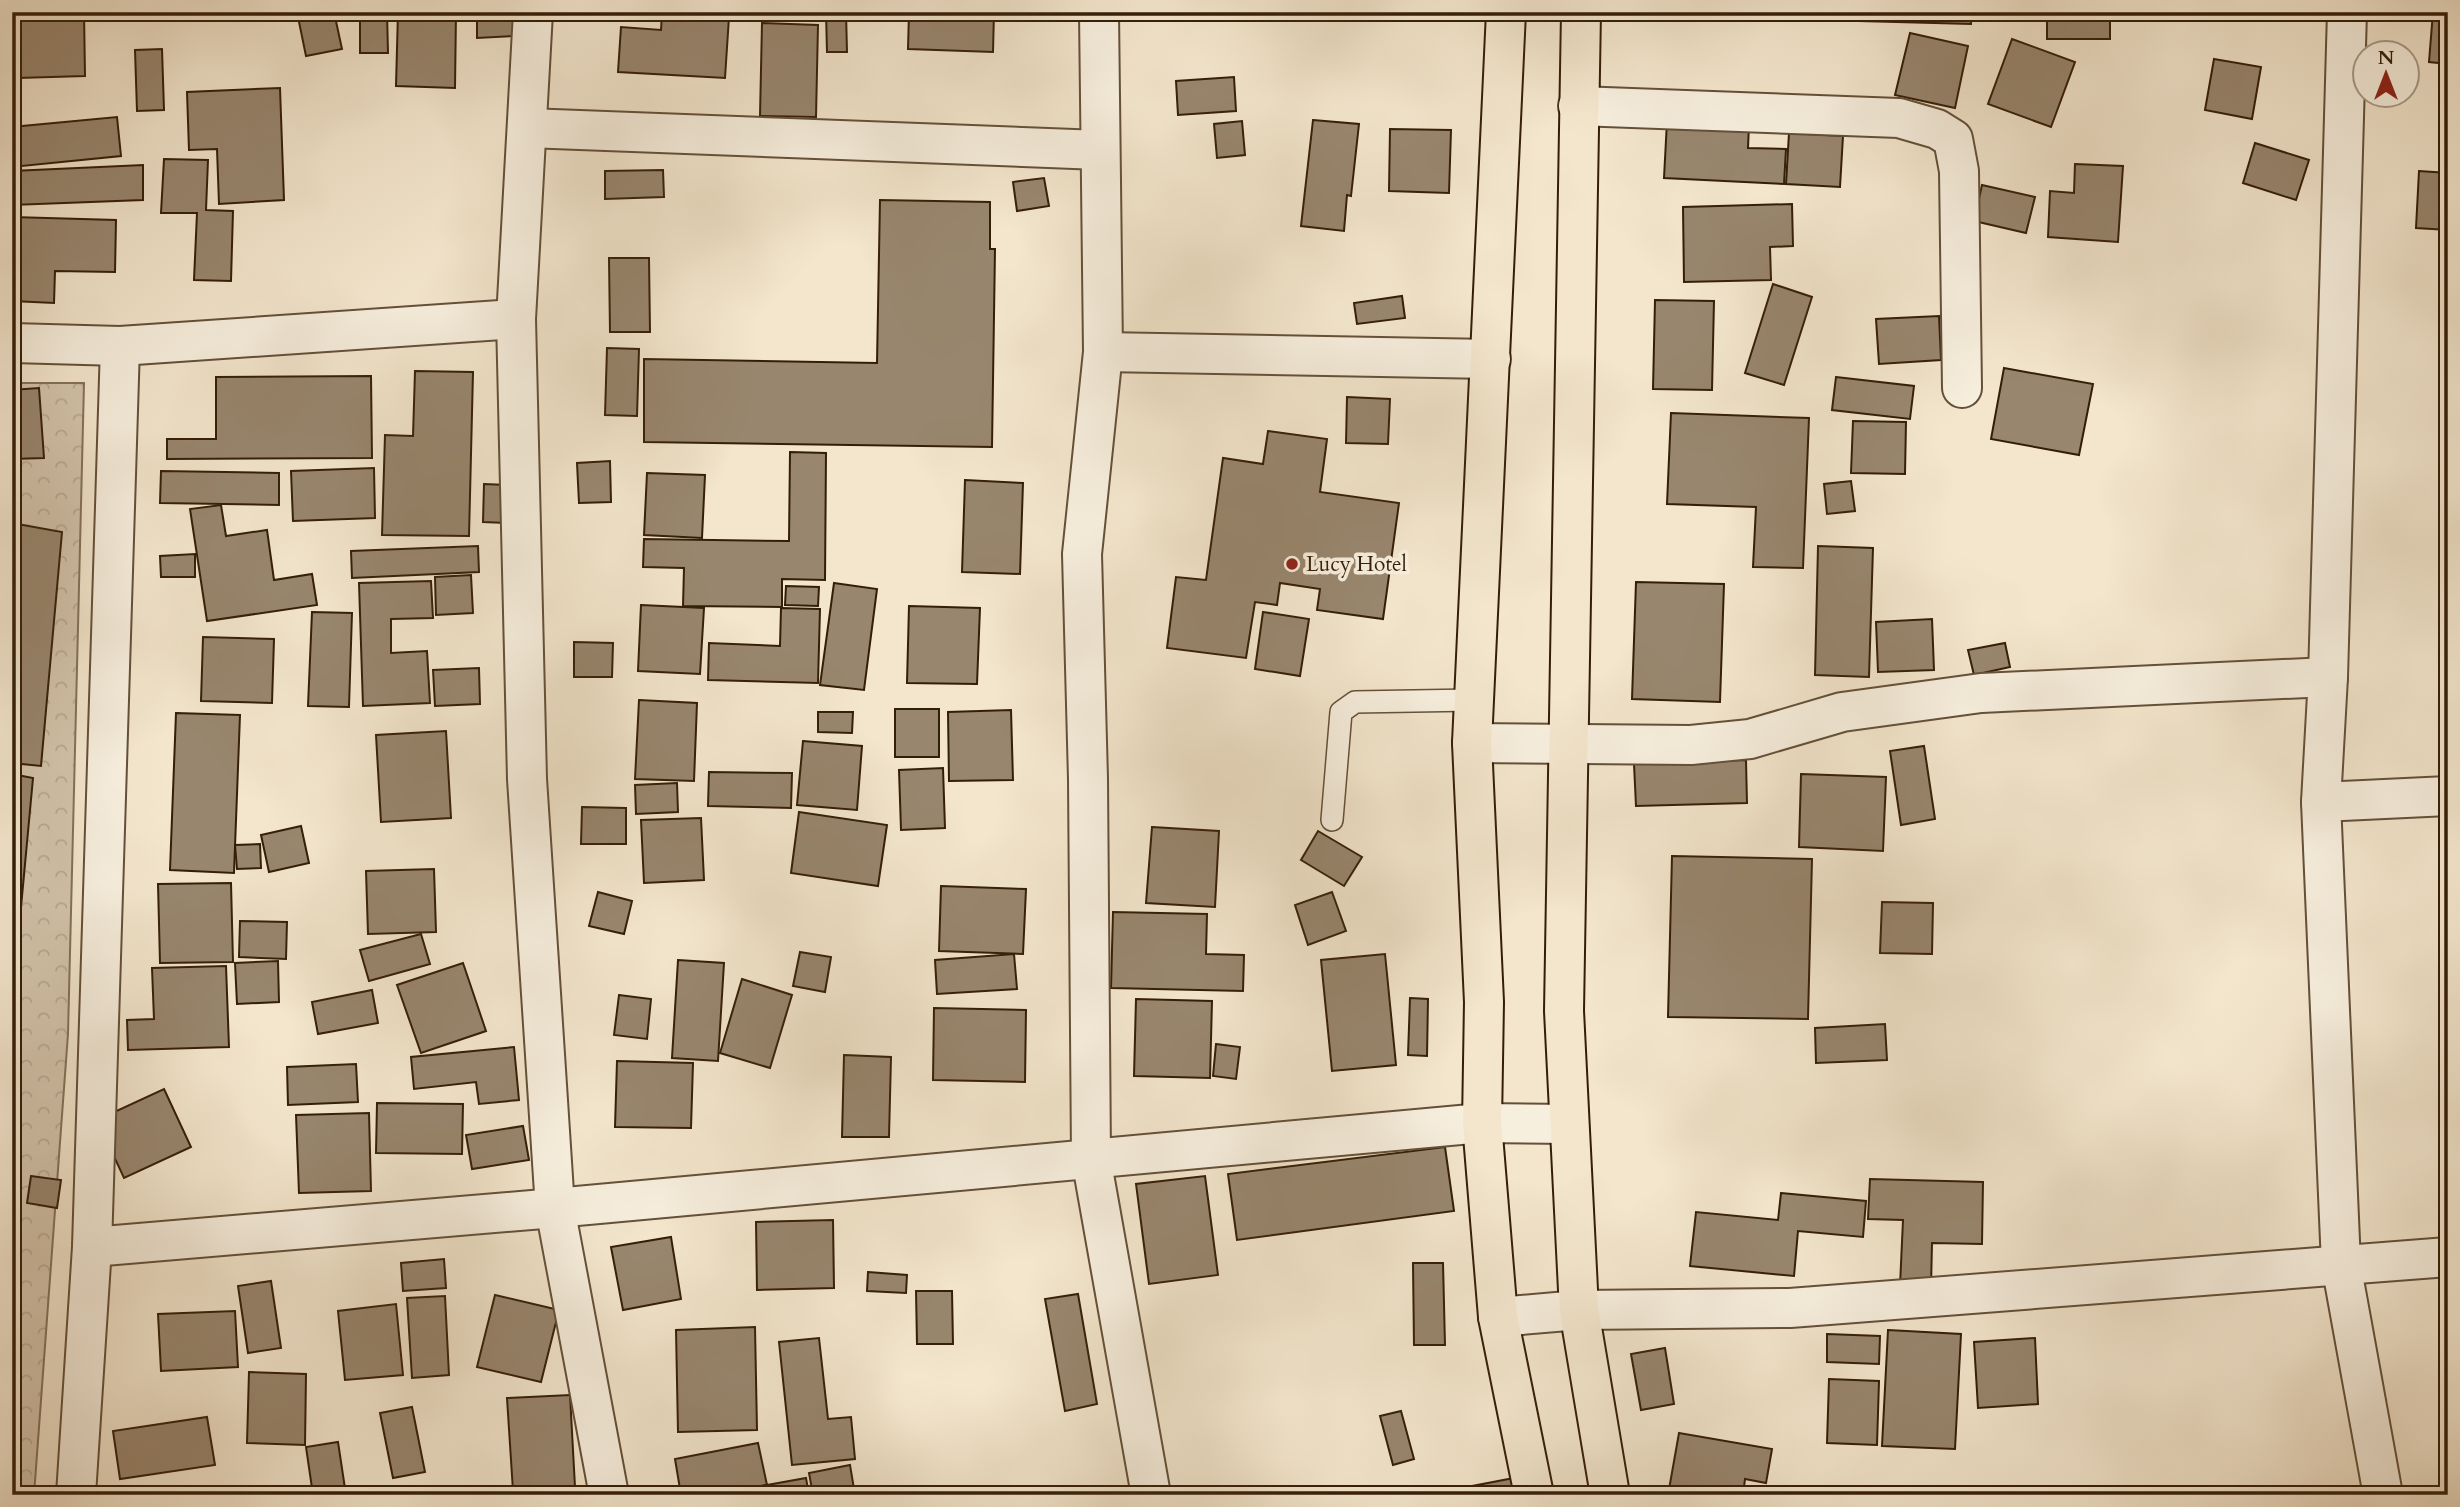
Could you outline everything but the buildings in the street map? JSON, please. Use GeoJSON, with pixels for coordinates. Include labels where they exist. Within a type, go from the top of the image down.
{"type":"FeatureCollection","features":[{"type":"Feature","properties":{"kind":"highway"},"geometry":{"type":"LineString","coordinates":[[1506,12],[1472,743],[1484,1002],[1482,1123],[1498,1317],[1534,1495]]}},
{"type":"Feature","properties":{"kind":"highway"},"geometry":{"type":"LineString","coordinates":[[1581,12],[1564,1011],[1580,1310],[1611,1495]]}},
{"type":"Feature","properties":{"kind":"street"},"geometry":{"type":"LineString","coordinates":[[533,12],[516,320],[527,779],[555,1208],[609,1495]]}},
{"type":"Feature","properties":{"kind":"street"},"geometry":{"type":"LineString","coordinates":[[1098,12],[1102,352],[1082,554],[1088,779],[1091,1158],[1152,1495]]}},
{"type":"Feature","properties":{"kind":"street"},"geometry":{"type":"LineString","coordinates":[[2347,12],[2328,677],[2321,802],[2341,1264],[2384,1495]]}},
{"type":"Feature","properties":{"kind":"street"},"geometry":{"type":"LineString","coordinates":[[1578,106],[1899,118],[1937,129],[1953,139],[1959,172],[1962,388]]}},
{"type":"Feature","properties":{"kind":"street"},"geometry":{"type":"LineString","coordinates":[[527,128],[1100,150]]}},
{"type":"Feature","properties":{"kind":"street"},"geometry":{"type":"LineString","coordinates":[[12,343],[120,346],[516,320]]}},
{"type":"Feature","properties":{"kind":"street"},"geometry":{"type":"LineString","coordinates":[[76,1495],[92,1247],[120,346]]}},
{"type":"Feature","properties":{"kind":"street"},"geometry":{"type":"LineString","coordinates":[[1102,352],[1491,359]]}},
{"type":"Feature","properties":{"kind":"street"},"geometry":{"type":"LineString","coordinates":[[1472,743],[1691,745],[1750,739],[1842,712],[1981,693],[2328,677]]}},
{"type":"Feature","properties":{"kind":"street"},"geometry":{"type":"LineString","coordinates":[[2321,802],[2448,796]]}},
{"type":"Feature","properties":{"kind":"street"},"geometry":{"type":"LineString","coordinates":[[92,1247],[555,1208],[1482,1123],[1569,1124]]}},
{"type":"Feature","properties":{"kind":"street"},"geometry":{"type":"LineString","coordinates":[[1498,1317],[1580,1310],[1790,1308],[2448,1257]]}},
{"type":"Feature","properties":{"kind":"lane"},"geometry":{"type":"LineString","coordinates":[[1332,820],[1341,712],[1355,702],[1473,700]]}},
{"type":"Feature","properties":{"kind":"green space"},"geometry":{"type":"Polygon","coordinates":[[[12,383],[84,383],[68,1034],[34,1495],[12,1495],[12,383]]]}},
{"type":"Feature","properties":{"kind":"place","name":"Lucy Hotel"},"geometry":{"type":"Point","coordinates":[1292,564]}}]}
